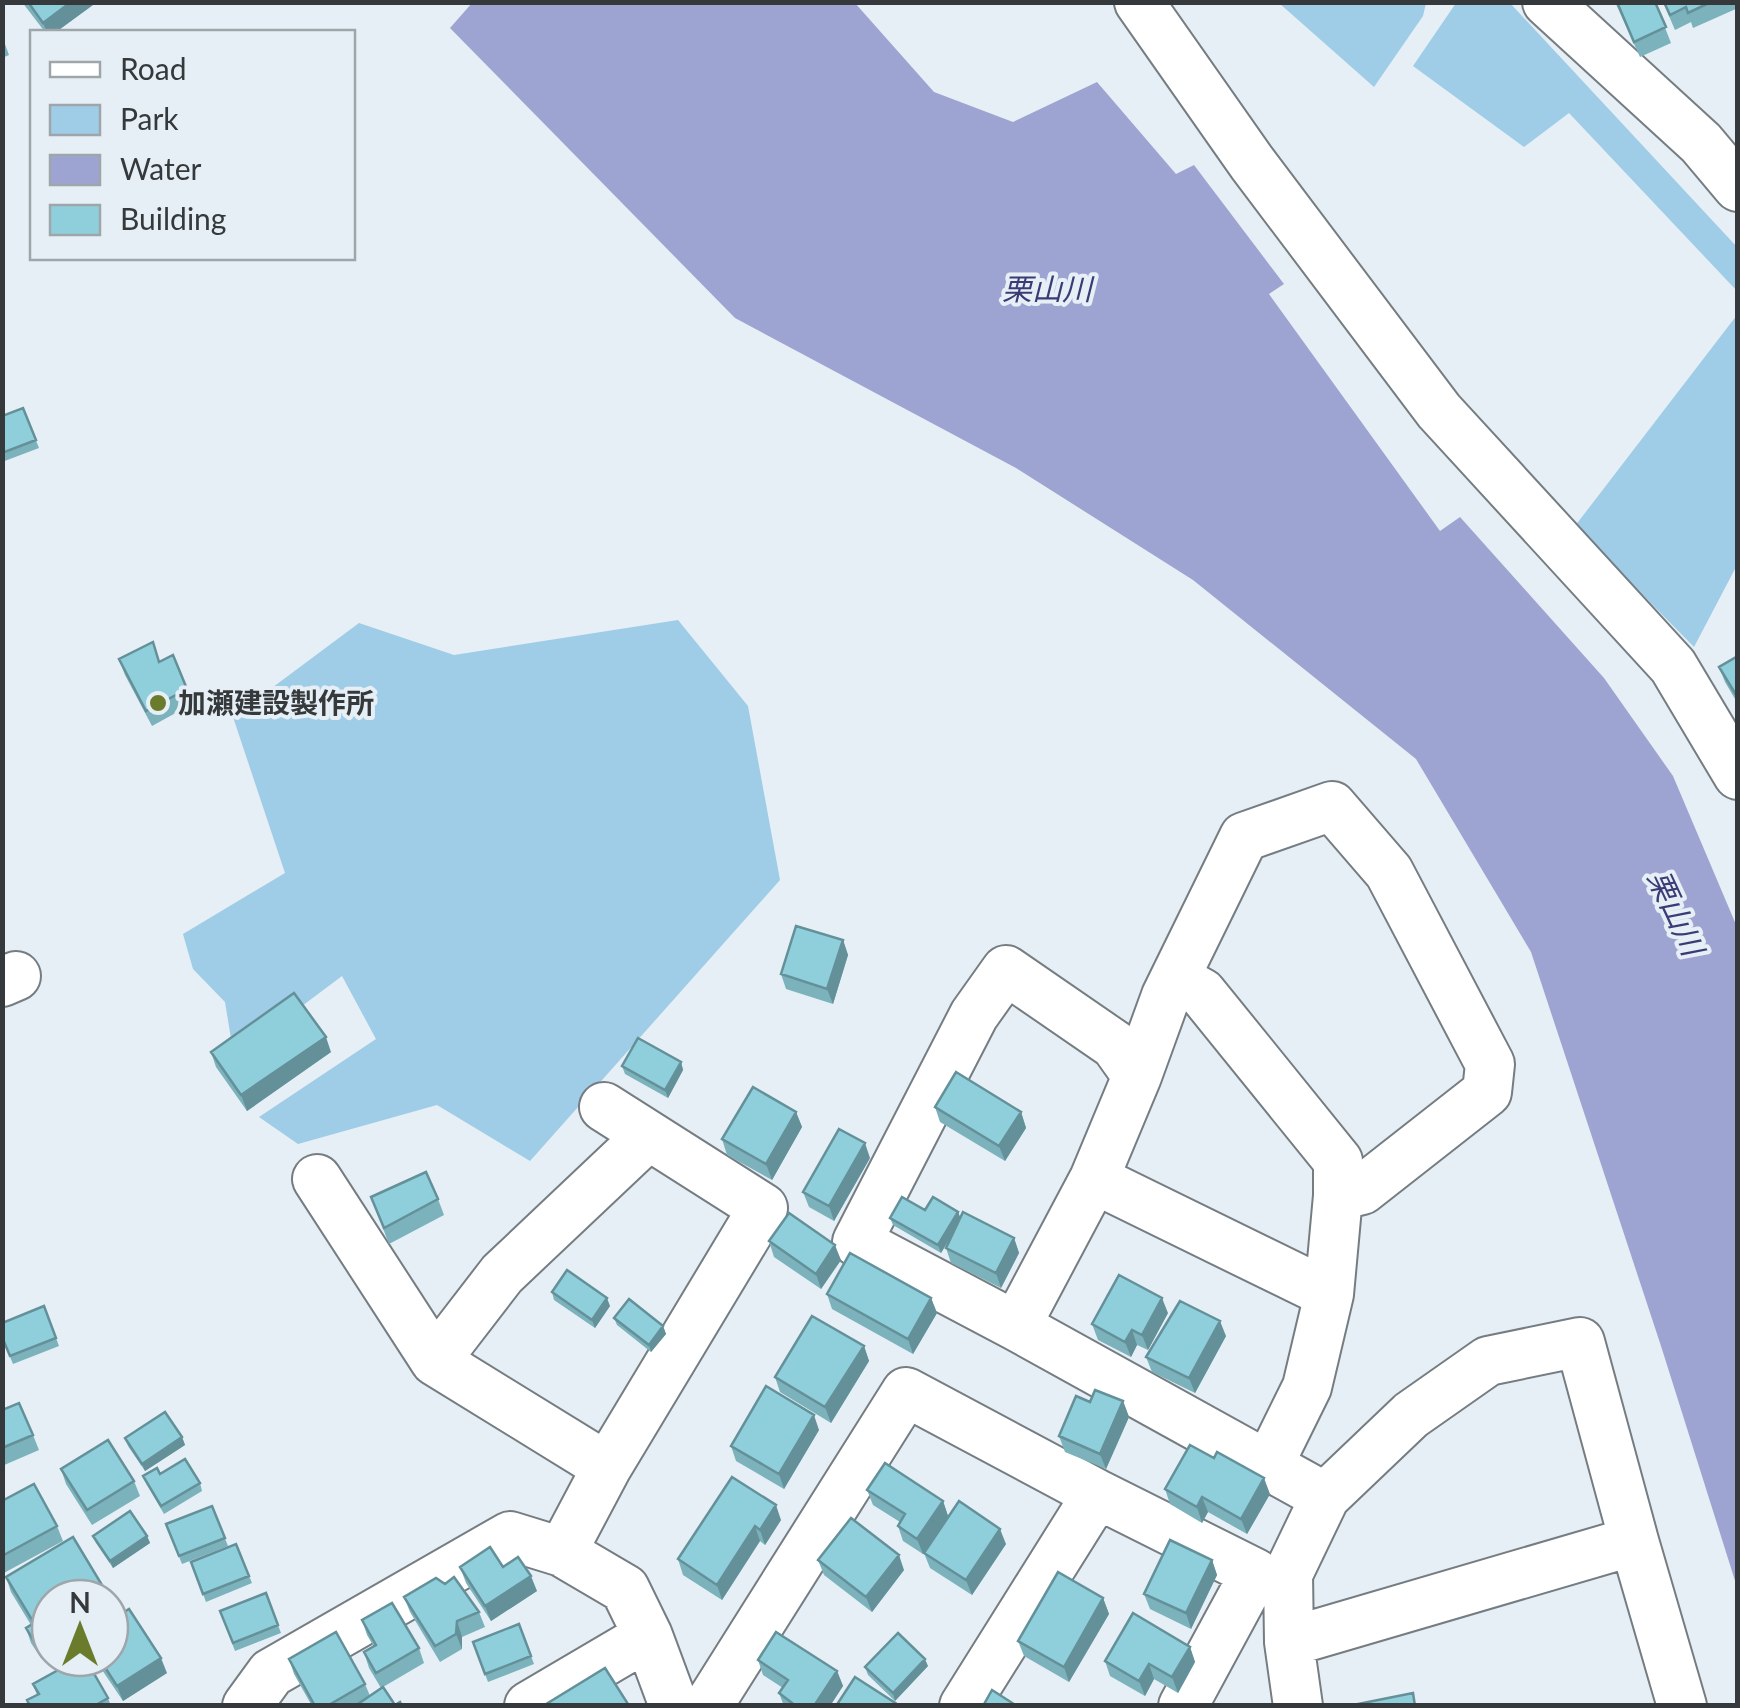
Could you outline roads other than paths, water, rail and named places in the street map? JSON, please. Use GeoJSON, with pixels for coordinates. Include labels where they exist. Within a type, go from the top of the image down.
{"type":"FeatureCollection","features":[{"type":"Feature","properties":{"kind":"street"},"geometry":{"type":"LineString","coordinates":[[1139,2],[1252,163],[1439,410],[1673,666],[1738,775]]}},
{"type":"Feature","properties":{"kind":"street"},"geometry":{"type":"LineString","coordinates":[[1546,2],[1700,143],[1738,187]]}},
{"type":"Feature","properties":{"kind":"street"},"geometry":{"type":"LineString","coordinates":[[1016,1326],[1094,1179],[1175,978],[1244,836],[1332,806],[1389,872],[1490,1064],[1487,1092],[1362,1190],[1338,1196]]}},
{"type":"Feature","properties":{"kind":"street"},"geometry":{"type":"LineString","coordinates":[[1137,1076],[1115,1045],[1006,970],[974,1016],[857,1242],[1325,1497]]}},
{"type":"Feature","properties":{"kind":"street"},"geometry":{"type":"LineString","coordinates":[[1175,978],[1202,993],[1338,1161],[1329,1294],[1306,1387],[1268,1464]]}},
{"type":"Feature","properties":{"kind":"street"},"geometry":{"type":"LineString","coordinates":[[562,1552],[607,1467],[763,1208],[604,1107]]}},
{"type":"Feature","properties":{"kind":"street"},"geometry":{"type":"LineString","coordinates":[[435,1361],[502,1274],[648,1136]]}},
{"type":"Feature","properties":{"kind":"street"},"geometry":{"type":"LineString","coordinates":[[318,1179],[435,1361],[607,1467]]}},
{"type":"Feature","properties":{"kind":"street"},"geometry":{"type":"LineString","coordinates":[[1094,1179],[1329,1294]]}},
{"type":"Feature","properties":{"kind":"street"},"geometry":{"type":"LineString","coordinates":[[1298,1706],[1289,1642],[1288,1574],[1325,1497],[1411,1415],[1488,1361],[1580,1342],[1682,1706]]}},
{"type":"Feature","properties":{"kind":"street"},"geometry":{"type":"LineString","coordinates":[[708,1706],[906,1392],[1255,1573],[1188,1702]]}},
{"type":"Feature","properties":{"kind":"street"},"geometry":{"type":"LineString","coordinates":[[964,1706],[1097,1494]]}},
{"type":"Feature","properties":{"kind":"street"},"geometry":{"type":"LineString","coordinates":[[270,1695],[510,1536],[562,1552],[625,1590],[648,1636],[674,1706]]}},
{"type":"Feature","properties":{"kind":"street"},"geometry":{"type":"LineString","coordinates":[[1289,1642],[1634,1541]]}},
{"type":"Feature","properties":{"kind":"street"},"geometry":{"type":"LineString","coordinates":[[529,1706],[648,1636]]}},
{"type":"Feature","properties":{"kind":"water","name":"栗山川"},"geometry":{"type":"Polygon","coordinates":[[[472,3],[855,3],[934,92],[1013,122],[1097,82],[1176,174],[1194,165],[1284,284],[1269,294],[1440,531],[1460,517],[1604,678],[1673,776],[1737,927],[1737,1587],[1531,952],[1416,759],[1193,580],[1016,468],[735,318],[450,28],[472,3]]]}},
{"type":"Feature","properties":{"kind":"place","name":"加瀬建設製作所"},"geometry":{"type":"Point","coordinates":[158,703]}}]}
